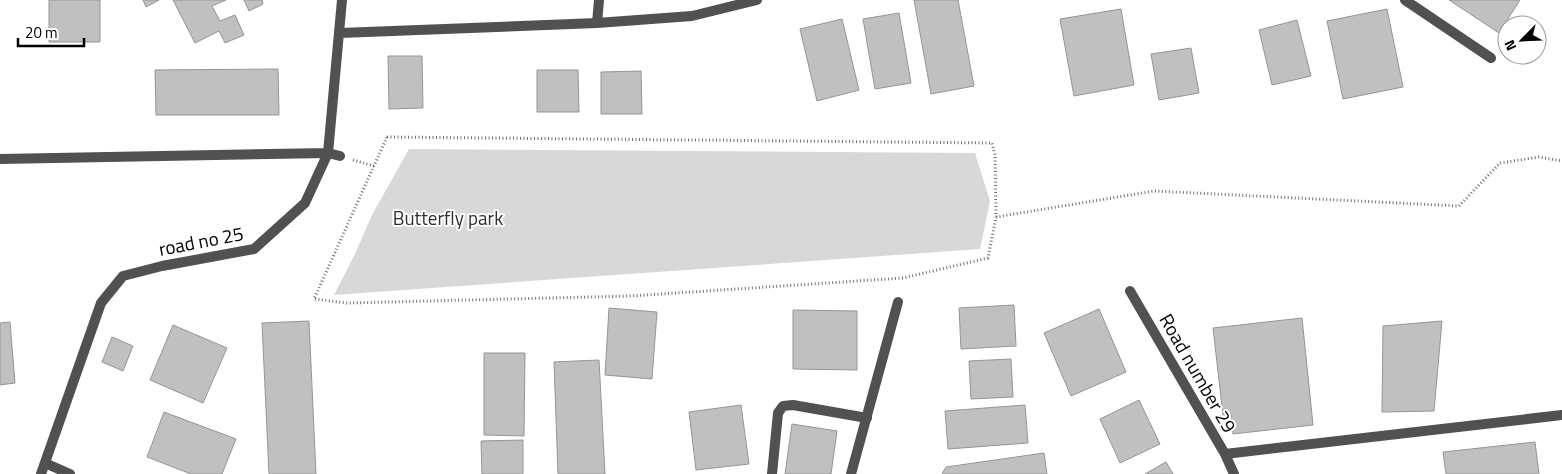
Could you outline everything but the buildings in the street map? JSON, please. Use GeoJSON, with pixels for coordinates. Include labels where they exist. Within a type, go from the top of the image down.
{"type":"FeatureCollection","features":[{"type":"Feature","properties":{"kind":"street","name":"road no 25"},"geometry":{"type":"LineString","coordinates":[[42,474],[102,303],[123,276],[162,266],[254,249],[306,204],[328,153],[342,0]]}},
{"type":"Feature","properties":{"kind":"street"},"geometry":{"type":"LineString","coordinates":[[597,23],[599,0]]}},
{"type":"Feature","properties":{"kind":"street"},"geometry":{"type":"LineString","coordinates":[[340,33],[597,23],[692,16],[757,0]]}},
{"type":"Feature","properties":{"kind":"street"},"geometry":{"type":"LineString","coordinates":[[1405,0],[1492,58]]}},
{"type":"Feature","properties":{"kind":"street"},"geometry":{"type":"LineString","coordinates":[[0,159],[328,153],[340,156]]}},
{"type":"Feature","properties":{"kind":"street","name":"Road number 29"},"geometry":{"type":"LineString","coordinates":[[1130,290],[1225,454],[1234,474]]}},
{"type":"Feature","properties":{"kind":"street"},"geometry":{"type":"LineString","coordinates":[[851,474],[898,302]]}},
{"type":"Feature","properties":{"kind":"street"},"geometry":{"type":"LineString","coordinates":[[772,474],[778,413],[783,406],[793,405],[867,418]]}},
{"type":"Feature","properties":{"kind":"street"},"geometry":{"type":"LineString","coordinates":[[1225,454],[1562,416]]}},
{"type":"Feature","properties":{"kind":"street"},"geometry":{"type":"LineString","coordinates":[[45,463],[70,474]]}},
{"type":"Feature","properties":{"kind":"path"},"geometry":{"type":"LineString","coordinates":[[387,137],[992,143],[995,154],[996,217],[988,258],[903,278],[631,296],[347,303],[314,299],[387,137]]}},
{"type":"Feature","properties":{"kind":"path"},"geometry":{"type":"LineString","coordinates":[[996,217],[1154,192],[1459,206],[1472,190],[1500,163],[1539,157],[1562,161]]}},
{"type":"Feature","properties":{"kind":"green space","name":"Butterfly park"},"geometry":{"type":"Polygon","coordinates":[[[409,149],[975,153],[990,201],[980,249],[334,295],[372,215],[409,149]]]}}]}
